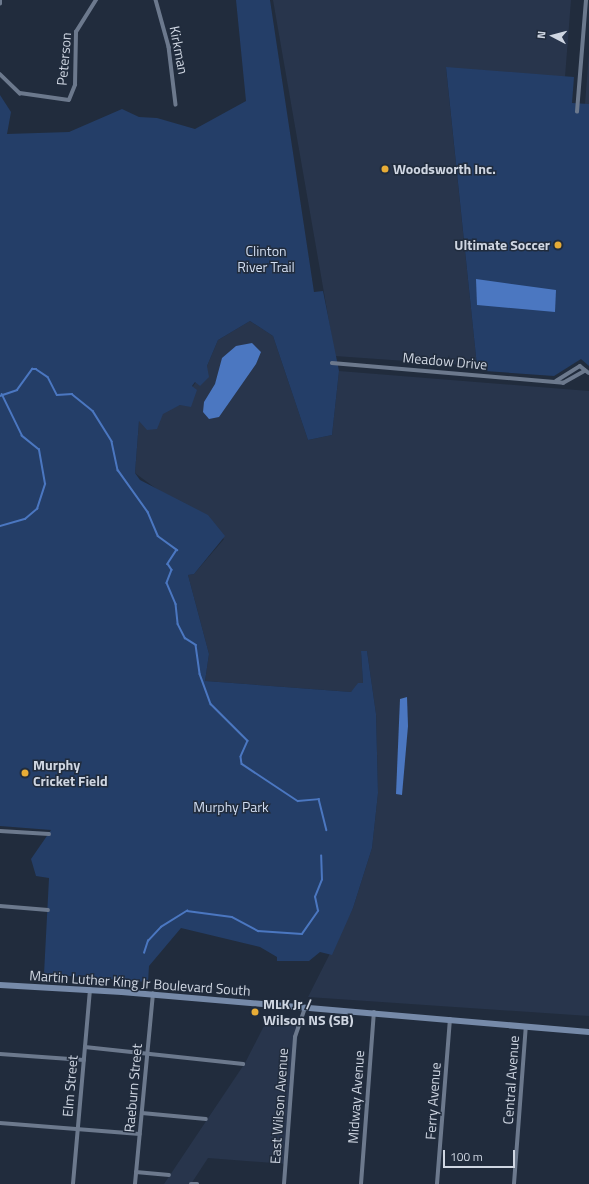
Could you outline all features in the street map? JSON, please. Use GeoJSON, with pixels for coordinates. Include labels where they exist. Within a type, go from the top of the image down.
{"type":"FeatureCollection","features":[{"type":"Feature","properties":{"kind":"main road","name":"Martin Luther King Jr Boulevard South"},"geometry":{"type":"LineString","coordinates":[[0,985],[90,989],[153,994],[305,1008],[374,1012],[589,1032]]}},
{"type":"Feature","properties":{"kind":"street","name":"Peterson"},"geometry":{"type":"LineString","coordinates":[[0,74],[20,93],[69,100],[75,85],[76,32],[96,0]]}},
{"type":"Feature","properties":{"kind":"street","name":"Kirkman"},"geometry":{"type":"LineString","coordinates":[[156,0],[170,54],[176,105]]}},
{"type":"Feature","properties":{"kind":"street"},"geometry":{"type":"LineString","coordinates":[[577,112],[588,16],[586,0]]}},
{"type":"Feature","properties":{"kind":"street","name":"Meadow Drive"},"geometry":{"type":"LineString","coordinates":[[332,364],[570,382],[587,372]]}},
{"type":"Feature","properties":{"kind":"street"},"geometry":{"type":"LineString","coordinates":[[556,381],[580,366],[587,372]]}},
{"type":"Feature","properties":{"kind":"street"},"geometry":{"type":"LineString","coordinates":[[0,831],[49,834]]}},
{"type":"Feature","properties":{"kind":"street"},"geometry":{"type":"LineString","coordinates":[[0,906],[48,910]]}},
{"type":"Feature","properties":{"kind":"street","name":"Elm Street"},"geometry":{"type":"LineString","coordinates":[[73,1184],[90,989]]}},
{"type":"Feature","properties":{"kind":"street","name":"Raeburn Street"},"geometry":{"type":"LineString","coordinates":[[135,1184],[153,994]]}},
{"type":"Feature","properties":{"kind":"street","name":"East Wilson Avenue"},"geometry":{"type":"LineString","coordinates":[[284,1184],[295,1037],[305,1008]]}},
{"type":"Feature","properties":{"kind":"street","name":"Midway Avenue"},"geometry":{"type":"LineString","coordinates":[[361,1184],[374,1012]]}},
{"type":"Feature","properties":{"kind":"street","name":"Ferry Avenue"},"geometry":{"type":"LineString","coordinates":[[437,1184],[450,1019]]}},
{"type":"Feature","properties":{"kind":"street","name":"Central Avenue"},"geometry":{"type":"LineString","coordinates":[[514,1184],[526,1026]]}},
{"type":"Feature","properties":{"kind":"street"},"geometry":{"type":"LineString","coordinates":[[85,1048],[243,1064]]}},
{"type":"Feature","properties":{"kind":"street"},"geometry":{"type":"LineString","coordinates":[[0,1054],[84,1060]]}},
{"type":"Feature","properties":{"kind":"street"},"geometry":{"type":"LineString","coordinates":[[142,1113],[206,1119]]}},
{"type":"Feature","properties":{"kind":"street"},"geometry":{"type":"LineString","coordinates":[[0,1123],[140,1134]]}},
{"type":"Feature","properties":{"kind":"street"},"geometry":{"type":"LineString","coordinates":[[136,1172],[169,1175]]}},
{"type":"Feature","properties":{"kind":"street"},"geometry":{"type":"LineString","coordinates":[[191,1184],[197,1184]]}},
{"type":"Feature","properties":{"kind":"shaded area"},"geometry":{"type":"Polygon","coordinates":[[[273,0],[571,0],[565,77],[446,68],[477,366],[335,356],[273,0]]]}},
{"type":"Feature","properties":{"kind":"shaded area"},"geometry":{"type":"Polygon","coordinates":[[[589,53],[589,104],[585,104],[589,53]]]}},
{"type":"Feature","properties":{"kind":"shaded area"},"geometry":{"type":"Polygon","coordinates":[[[476,279],[556,290],[555,312],[477,305],[476,279]]]}},
{"type":"Feature","properties":{"kind":"shaded area"},"geometry":{"type":"Polygon","coordinates":[[[250,321],[273,336],[308,440],[332,435],[339,371],[589,391],[589,1016],[308,997],[353,908],[372,848],[378,793],[376,714],[367,651],[361,651],[363,683],[351,692],[205,681],[209,654],[188,575],[194,574],[224,539],[135,473],[139,421],[180,405],[207,366],[218,340],[250,321]]]}},
{"type":"Feature","properties":{"kind":"shaded area"},"geometry":{"type":"Polygon","coordinates":[[[252,343],[261,352],[256,364],[219,417],[209,419],[203,412],[204,402],[215,384],[222,358],[236,346],[252,343]]]}},
{"type":"Feature","properties":{"kind":"shaded area"},"geometry":{"type":"Polygon","coordinates":[[[407,697],[408,726],[402,795],[396,794],[400,699],[407,697]]]}},
{"type":"Feature","properties":{"kind":"shaded area"},"geometry":{"type":"Polygon","coordinates":[[[268,1018],[302,1024],[298,1032],[286,1164],[208,1158],[191,1184],[164,1184],[245,1063],[268,1018]]]}},
{"type":"Feature","properties":{"kind":"green space"},"geometry":{"type":"Polygon","coordinates":[[[236,0],[270,0],[314,292],[323,291],[339,371],[332,435],[308,440],[273,336],[250,321],[218,340],[207,366],[209,377],[200,386],[195,382],[192,386],[197,390],[191,407],[180,405],[163,414],[157,429],[147,430],[139,421],[135,473],[140,480],[208,515],[225,536],[194,574],[188,575],[209,654],[205,681],[351,692],[358,683],[363,683],[361,651],[367,651],[376,714],[378,793],[372,848],[353,908],[332,955],[320,952],[309,961],[277,961],[277,957],[260,947],[181,928],[149,966],[148,982],[44,974],[49,878],[36,876],[31,859],[51,830],[0,826],[0,95],[11,112],[7,134],[69,132],[122,109],[139,117],[157,118],[195,129],[246,101],[236,0]]]}},
{"type":"Feature","properties":{"kind":"green space"},"geometry":{"type":"Polygon","coordinates":[[[446,67],[574,77],[572,103],[589,104],[589,366],[581,359],[554,376],[485,371],[477,366],[446,67]]]}},
{"type":"Feature","properties":{"kind":"waterway"},"geometry":{"type":"LineString","coordinates":[[0,396],[17,390],[32,369],[36,369],[48,377],[57,395],[72,394],[93,411],[112,442],[118,470],[148,512],[158,536],[177,550],[168,564],[172,570],[167,583],[176,604],[178,624],[185,638],[196,645],[200,674],[211,704],[248,741],[241,757],[242,764],[298,801],[319,799],[327,830]]}},
{"type":"Feature","properties":{"kind":"waterway"},"geometry":{"type":"LineString","coordinates":[[0,526],[25,519],[37,509],[45,484],[39,450],[22,436],[2,395]]}},
{"type":"Feature","properties":{"kind":"waterway"},"geometry":{"type":"LineString","coordinates":[[144,953],[148,941],[161,927],[187,911],[232,917],[258,931],[302,934],[318,911],[315,897],[322,880],[321,856]]}},
{"type":"Feature","properties":{"kind":"place","name":"Woodsworth Inc."},"geometry":{"type":"Point","coordinates":[385,169]}},
{"type":"Feature","properties":{"kind":"place","name":"Ultimate Soccer"},"geometry":{"type":"Point","coordinates":[558,245]}},
{"type":"Feature","properties":{"kind":"place","name":"Murphy Cricket Field"},"geometry":{"type":"Point","coordinates":[25,773]}},
{"type":"Feature","properties":{"kind":"place","name":"MLK Jr / Wilson NS (SB)"},"geometry":{"type":"Point","coordinates":[255,1012]}},
{"type":"Feature","properties":{"kind":"park label","name":"Clinton River Trail"},"geometry":{"type":"Point","coordinates":[266,260]}},
{"type":"Feature","properties":{"kind":"park label","name":"Murphy Park"},"geometry":{"type":"Point","coordinates":[231,807]}}]}
